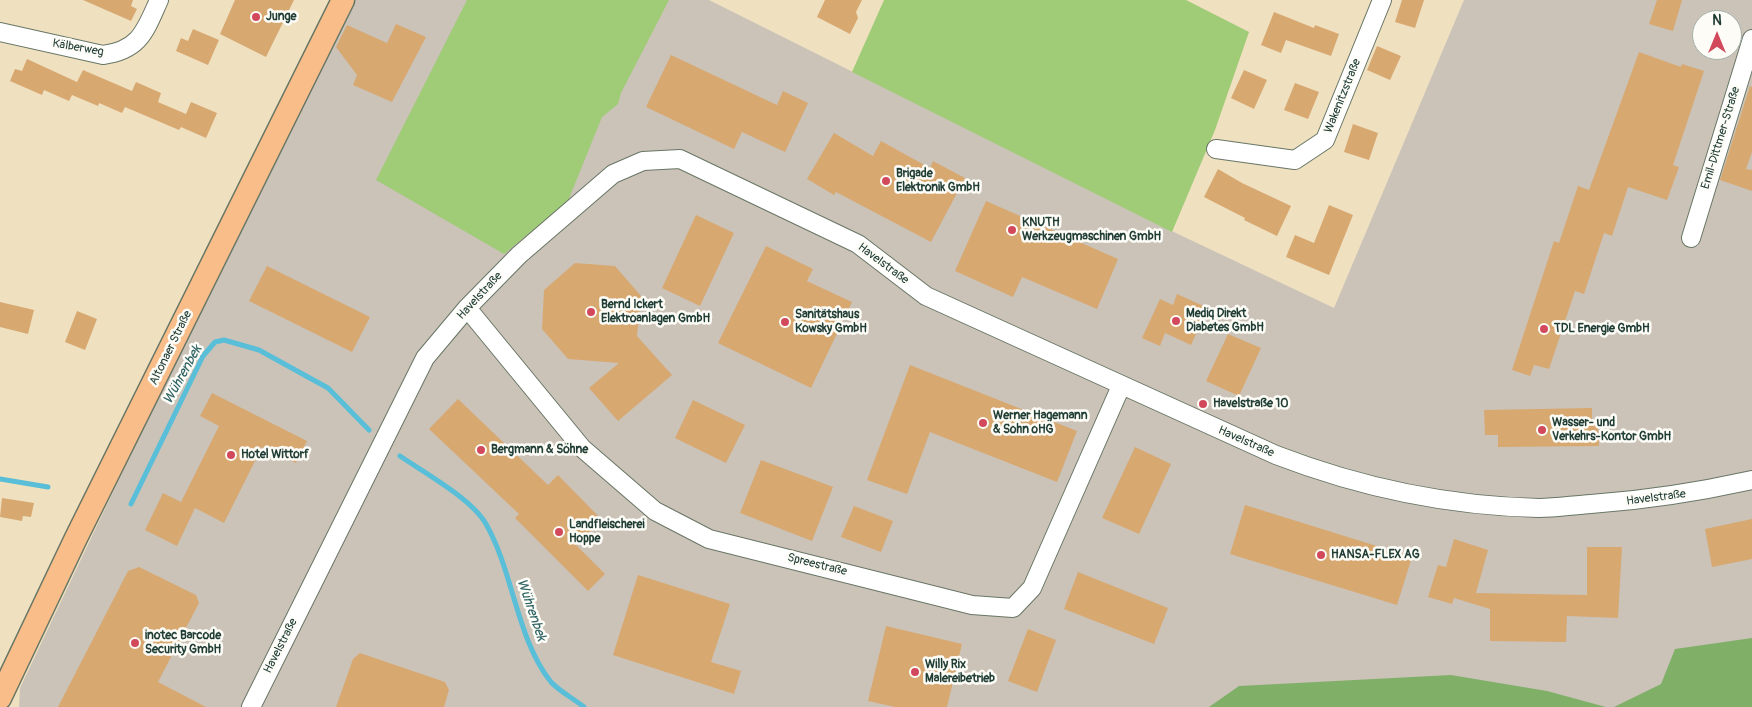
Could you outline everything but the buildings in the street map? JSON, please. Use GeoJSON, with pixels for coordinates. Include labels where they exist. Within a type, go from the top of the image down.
{"type":"FeatureCollection","features":[{"type":"Feature","properties":{"kind":"main road","name":"Altonaer Straße"},"geometry":{"type":"LineString","coordinates":[[0,698],[76,538],[342,0]]}},
{"type":"Feature","properties":{"kind":"street","name":"Kälberweg"},"geometry":{"type":"LineString","coordinates":[[0,32],[103,55],[119,52],[130,47],[142,36],[159,0]]}},
{"type":"Feature","properties":{"kind":"street","name":"Wakenitzstraße"},"geometry":{"type":"LineString","coordinates":[[1216,149],[1295,160],[1325,140],[1382,0]]}},
{"type":"Feature","properties":{"kind":"street","name":"Emil-Dittmer-Straße"},"geometry":{"type":"LineString","coordinates":[[1691,238],[1752,39]]}},
{"type":"Feature","properties":{"kind":"street","name":"Havelstraße"},"geometry":{"type":"LineString","coordinates":[[251,707],[425,358],[467,308],[519,255],[613,174],[643,161],[680,158],[858,244],[926,296],[1276,456],[1320,472],[1378,486],[1457,501],[1546,508],[1681,495],[1752,480]]}},
{"type":"Feature","properties":{"kind":"street","name":"Spreestraße"},"geometry":{"type":"LineString","coordinates":[[467,308],[582,448],[655,511],[720,542],[972,606],[1013,608],[1032,588],[1122,386]]}},
{"type":"Feature","properties":{"kind":"shaded area"},"geometry":{"type":"Polygon","coordinates":[[[355,0],[709,0],[1159,225],[1334,308],[1464,0],[1752,0],[1752,707],[19,707],[20,688],[177,357],[355,0]]]}},
{"type":"Feature","properties":{"kind":"green space"},"geometry":{"type":"Polygon","coordinates":[[[467,0],[669,0],[621,93],[618,104],[602,117],[568,201],[504,254],[376,180],[467,0]]]}},
{"type":"Feature","properties":{"kind":"green space"},"geometry":{"type":"Polygon","coordinates":[[[884,0],[1186,0],[1249,32],[1215,130],[1172,232],[852,72],[884,0]]]}},
{"type":"Feature","properties":{"kind":"green space"},"geometry":{"type":"Polygon","coordinates":[[[1752,638],[1752,707],[1614,707],[1661,684],[1675,649],[1752,638]]]}},
{"type":"Feature","properties":{"kind":"green space"},"geometry":{"type":"Polygon","coordinates":[[[1451,675],[1547,691],[1606,707],[1209,707],[1239,686],[1451,675]]]}},
{"type":"Feature","properties":{"kind":"waterway","name":"Wührenbek"},"geometry":{"type":"LineString","coordinates":[[131,504],[203,356],[215,342],[224,340],[259,350],[328,388],[369,430]]}},
{"type":"Feature","properties":{"kind":"waterway","name":"Wührenbek"},"geometry":{"type":"LineString","coordinates":[[400,456],[459,496],[470,505],[486,524],[503,563],[530,646],[540,665],[554,685],[584,707]]}},
{"type":"Feature","properties":{"kind":"waterway","name":"Wührenbek"},"geometry":{"type":"LineString","coordinates":[[0,479],[48,487]]}},
{"type":"Feature","properties":{"kind":"place","name":"Junge"},"geometry":{"type":"Point","coordinates":[256,17]}},
{"type":"Feature","properties":{"kind":"place","name":"Brigade Elektronik GmbH"},"geometry":{"type":"Point","coordinates":[886,181]}},
{"type":"Feature","properties":{"kind":"place","name":"KNUTH Werkzeugmaschinen GmbH"},"geometry":{"type":"Point","coordinates":[1012,230]}},
{"type":"Feature","properties":{"kind":"place","name":"Bernd Ickert Elektroanlagen GmbH"},"geometry":{"type":"Point","coordinates":[591,312]}},
{"type":"Feature","properties":{"kind":"place","name":"Mediq Direkt Diabetes GmbH"},"geometry":{"type":"Point","coordinates":[1176,321]}},
{"type":"Feature","properties":{"kind":"place","name":"Sanitätshaus Kowsky GmbH"},"geometry":{"type":"Point","coordinates":[785,322]}},
{"type":"Feature","properties":{"kind":"place","name":"TDL Energie GmbH"},"geometry":{"type":"Point","coordinates":[1544,329]}},
{"type":"Feature","properties":{"kind":"place","name":"Havelstraße 10"},"geometry":{"type":"Point","coordinates":[1203,404]}},
{"type":"Feature","properties":{"kind":"place","name":"Werner Hagemann & Sohn oHG"},"geometry":{"type":"Point","coordinates":[983,423]}},
{"type":"Feature","properties":{"kind":"place","name":"Wasser- und Verkehrs-Kontor GmbH"},"geometry":{"type":"Point","coordinates":[1542,430]}},
{"type":"Feature","properties":{"kind":"place","name":"Bergmann & Söhne"},"geometry":{"type":"Point","coordinates":[481,450]}},
{"type":"Feature","properties":{"kind":"place","name":"Hotel Wittorf"},"geometry":{"type":"Point","coordinates":[231,455]}},
{"type":"Feature","properties":{"kind":"place","name":"Landfleischerei Hoppe"},"geometry":{"type":"Point","coordinates":[559,532]}},
{"type":"Feature","properties":{"kind":"place","name":"HANSA-FLEX AG"},"geometry":{"type":"Point","coordinates":[1321,555]}},
{"type":"Feature","properties":{"kind":"place","name":"inotec Barcode Security GmbH"},"geometry":{"type":"Point","coordinates":[135,643]}},
{"type":"Feature","properties":{"kind":"place","name":"Willy Rix Malereibetrieb"},"geometry":{"type":"Point","coordinates":[915,672]}}]}
